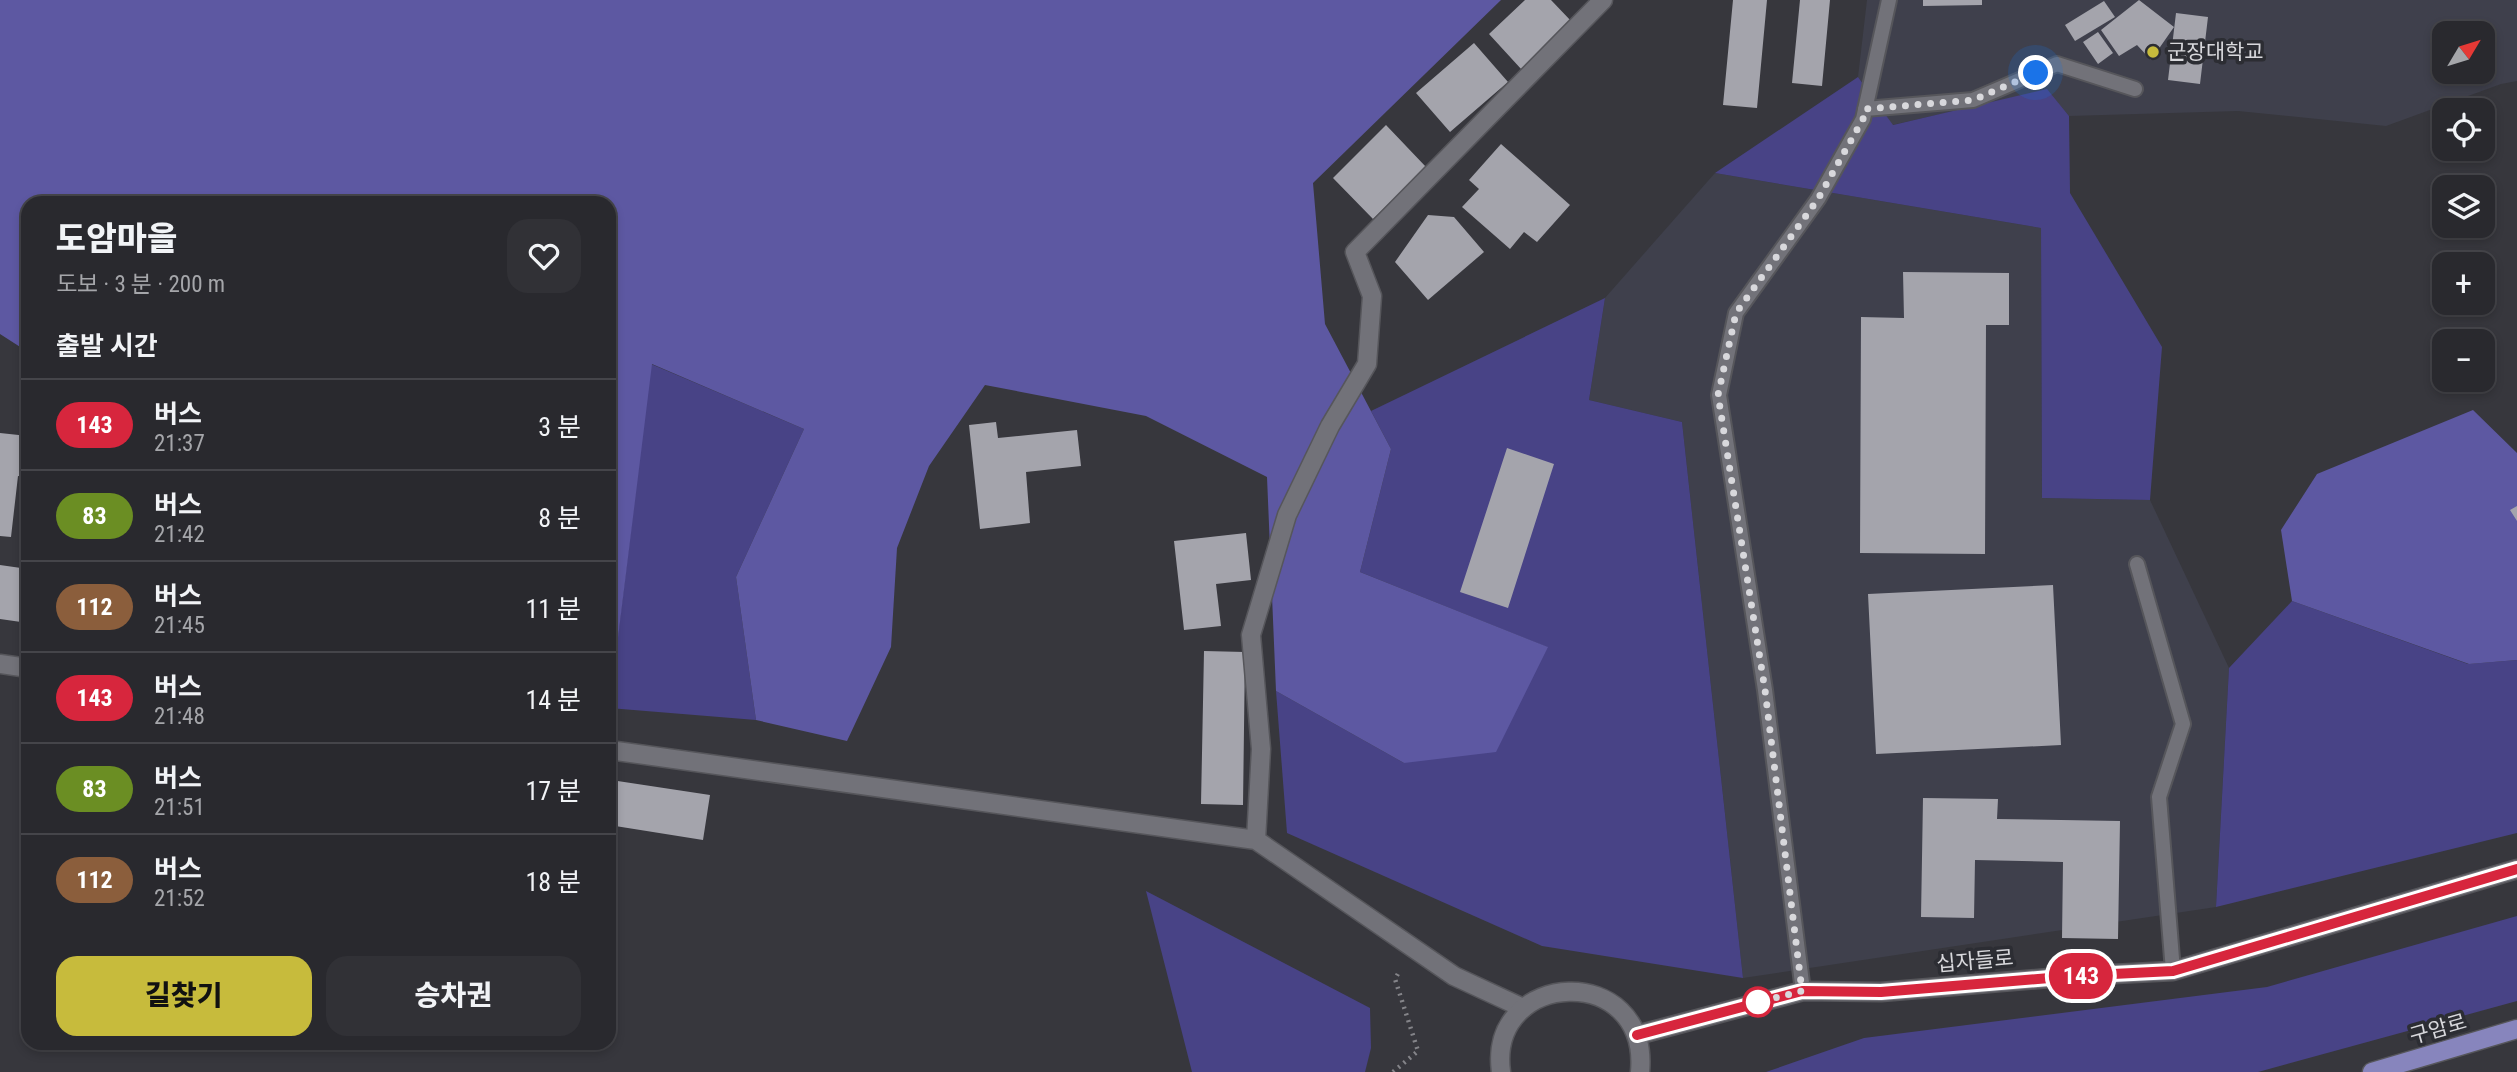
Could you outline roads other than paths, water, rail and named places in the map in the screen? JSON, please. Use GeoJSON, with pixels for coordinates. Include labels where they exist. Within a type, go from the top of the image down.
{"type":"FeatureCollection","features":[{"type":"Feature","properties":{"kind":"main road","name":"구암로"},"geometry":{"type":"LineString","coordinates":[[2372,1072],[2517,1030]]}},
{"type":"Feature","properties":{"kind":"street"},"geometry":{"type":"LineString","coordinates":[[1256,840],[1261,749],[1251,635],[1287,515],[1330,426],[1367,364],[1372,296],[1354,252],[1603,0]]}},
{"type":"Feature","properties":{"kind":"street"},"geometry":{"type":"LineString","coordinates":[[0,664],[21,667]]}},
{"type":"Feature","properties":{"kind":"street"},"geometry":{"type":"LineString","coordinates":[[616,751],[1256,840],[1454,976],[1523,1008]]}},
{"type":"Feature","properties":{"kind":"street","name":"십자들로"},"geometry":{"type":"LineString","coordinates":[[1637,1035],[1802,991],[1881,992],[2073,976],[2173,971],[2517,869]]}},
{"type":"Feature","properties":{"kind":"street"},"geometry":{"type":"LineString","coordinates":[[1501,1072],[1501,1046],[1509,1026],[1523,1008],[1542,996],[1564,990],[1587,992],[1608,1000],[1625,1015],[1637,1035],[1642,1057],[1640,1072]]}},
{"type":"Feature","properties":{"kind":"lane"},"geometry":{"type":"LineString","coordinates":[[1802,991],[1765,690],[1718,395],[1736,313],[1818,199],[1863,119],[1889,0]]}},
{"type":"Feature","properties":{"kind":"lane"},"geometry":{"type":"LineString","coordinates":[[1865,109],[1973,100],[2057,64],[2134,89]]}},
{"type":"Feature","properties":{"kind":"lane"},"geometry":{"type":"LineString","coordinates":[[2137,564],[2183,723],[2159,797],[2173,971]]}},
{"type":"Feature","properties":{"kind":"place","name":"군장대학교"},"geometry":{"type":"Point","coordinates":[2153,52]}}]}
